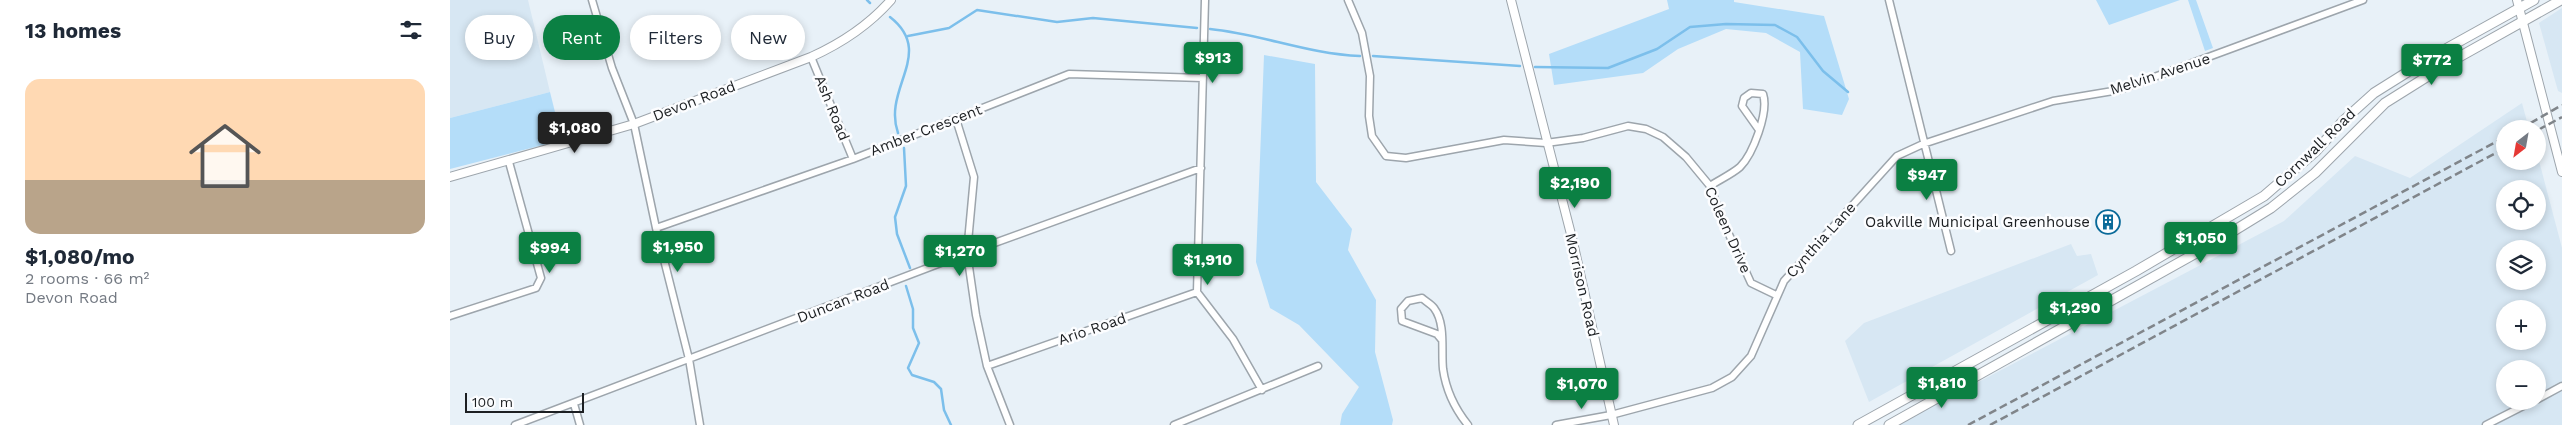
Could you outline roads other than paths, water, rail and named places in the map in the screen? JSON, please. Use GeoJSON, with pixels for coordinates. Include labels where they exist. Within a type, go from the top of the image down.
{"type":"FeatureCollection","features":[{"type":"Feature","properties":{"kind":"main road","name":"Cornwall Road"},"geometry":{"type":"LineString","coordinates":[[1858,425],[2168,253],[2264,196],[2304,162],[2344,120],[2374,93],[2518,4],[2534,0]]}},
{"type":"Feature","properties":{"kind":"main road","name":"Cornwall Road"},"geometry":{"type":"LineString","coordinates":[[1889,425],[2206,247],[2271,208],[2315,173],[2385,103],[2414,83],[2561,0]]}},
{"type":"Feature","properties":{"kind":"street","name":"Devon Road"},"geometry":{"type":"LineString","coordinates":[[450,177],[509,162],[634,124],[811,57],[838,44],[874,18],[891,0]]}},
{"type":"Feature","properties":{"kind":"street"},"geometry":{"type":"LineString","coordinates":[[1205,0],[1198,292],[1233,339],[1262,390]]}},
{"type":"Feature","properties":{"kind":"street","name":"Coleen Drive"},"geometry":{"type":"LineString","coordinates":[[1348,0],[1362,33],[1370,76],[1369,116],[1372,136],[1386,156],[1406,158],[1504,140],[1546,143],[1583,138],[1628,126],[1646,129],[1663,137],[1686,157],[1710,186],[1722,219],[1751,282],[1776,295]]}},
{"type":"Feature","properties":{"kind":"street","name":"Morrison Road"},"geometry":{"type":"LineString","coordinates":[[1511,0],[1546,143],[1573,242],[1614,425]]}},
{"type":"Feature","properties":{"kind":"street"},"geometry":{"type":"LineString","coordinates":[[1889,0],[1923,144],[1951,251]]}},
{"type":"Feature","properties":{"kind":"street","name":"Melvin Avenue"},"geometry":{"type":"LineString","coordinates":[[1923,144],[2053,101],[2119,90],[2363,0]]}},
{"type":"Feature","properties":{"kind":"street"},"geometry":{"type":"LineString","coordinates":[[594,1],[612,68],[634,124],[656,228],[689,359],[700,425]]}},
{"type":"Feature","properties":{"kind":"street"},"geometry":{"type":"LineString","coordinates":[[2518,4],[2562,172]]}},
{"type":"Feature","properties":{"kind":"street","name":"Ash Road"},"geometry":{"type":"LineString","coordinates":[[811,57],[853,159]]}},
{"type":"Feature","properties":{"kind":"street","name":"Amber Crescent"},"geometry":{"type":"LineString","coordinates":[[656,228],[853,159],[913,133],[956,119],[1069,74],[1203,78]]}},
{"type":"Feature","properties":{"kind":"street"},"geometry":{"type":"LineString","coordinates":[[1710,186],[1740,166],[1759,130],[1766,103],[1763,94],[1751,93],[1744,98],[1742,106],[1759,130]]}},
{"type":"Feature","properties":{"kind":"street"},"geometry":{"type":"LineString","coordinates":[[956,119],[974,177],[967,253],[976,315],[987,366],[1010,425]]}},
{"type":"Feature","properties":{"kind":"street","name":"Cynthia Lane"},"geometry":{"type":"LineString","coordinates":[[1556,425],[1611,415],[1712,388],[1732,377],[1751,356],[1776,295],[1784,281],[1893,160],[1923,144]]}},
{"type":"Feature","properties":{"kind":"street"},"geometry":{"type":"LineString","coordinates":[[450,316],[536,288],[541,278],[509,162]]}},
{"type":"Feature","properties":{"kind":"street","name":"Duncan Road"},"geometry":{"type":"LineString","coordinates":[[515,425],[967,253],[1201,168]]}},
{"type":"Feature","properties":{"kind":"street","name":"Ario Road"},"geometry":{"type":"LineString","coordinates":[[987,366],[1198,292]]}},
{"type":"Feature","properties":{"kind":"street"},"geometry":{"type":"LineString","coordinates":[[1442,340],[1437,334],[1402,321],[1401,309],[1408,301],[1422,298],[1434,308],[1441,326],[1442,340],[1443,369],[1454,407],[1468,425]]}},
{"type":"Feature","properties":{"kind":"street"},"geometry":{"type":"LineString","coordinates":[[1174,425],[1318,366]]}},
{"type":"Feature","properties":{"kind":"street"},"geometry":{"type":"LineString","coordinates":[[2546,395],[2562,386]]}},
{"type":"Feature","properties":{"kind":"street"},"geometry":{"type":"LineString","coordinates":[[574,404],[580,425]]}},
{"type":"Feature","properties":{"kind":"street"},"geometry":{"type":"LineString","coordinates":[[2486,425],[2515,410]]}},
{"type":"Feature","properties":{"kind":"waterway"},"geometry":{"type":"LineString","coordinates":[[867,0],[870,3]]}},
{"type":"Feature","properties":{"kind":"waterway"},"geometry":{"type":"LineString","coordinates":[[908,36],[949,28],[977,10],[1057,22],[1093,18],[1197,28]]}},
{"type":"Feature","properties":{"kind":"waterway"},"geometry":{"type":"LineString","coordinates":[[890,17],[903,30],[908,44],[909,58],[896,101],[895,117],[898,133]]}},
{"type":"Feature","properties":{"kind":"waterway"},"geometry":{"type":"LineString","coordinates":[[1535,67],[1608,68],[1657,49],[1690,27],[1726,24],[1775,25],[1797,37],[1823,71],[1848,92]]}},
{"type":"Feature","properties":{"kind":"waterway"},"geometry":{"type":"LineString","coordinates":[[1210,29],[1248,35],[1322,52],[1360,56]]}},
{"type":"Feature","properties":{"kind":"waterway"},"geometry":{"type":"LineString","coordinates":[[1373,56],[1520,66]]}},
{"type":"Feature","properties":{"kind":"waterway"},"geometry":{"type":"LineString","coordinates":[[904,148],[906,186],[895,217],[897,234],[910,268]]}},
{"type":"Feature","properties":{"kind":"waterway"},"geometry":{"type":"LineString","coordinates":[[906,286],[913,309],[913,328],[919,343],[908,368],[912,375],[934,382],[941,389],[944,410],[951,425]]}},
{"type":"Feature","properties":{"kind":"railway"},"geometry":{"type":"LineString","coordinates":[[2536,120],[2562,105]]}},
{"type":"Feature","properties":{"kind":"railway"},"geometry":{"type":"LineString","coordinates":[[2546,126],[2562,117]]}},
{"type":"Feature","properties":{"kind":"railway"},"geometry":{"type":"LineString","coordinates":[[1968,425],[2496,142]]}},
{"type":"Feature","properties":{"kind":"railway"},"geometry":{"type":"LineString","coordinates":[[1990,425],[2496,153]]}},
{"type":"Feature","properties":{"kind":"place","name":"Oakville Municipal Greenhouse"},"geometry":{"type":"Point","coordinates":[2108,222]}}]}
